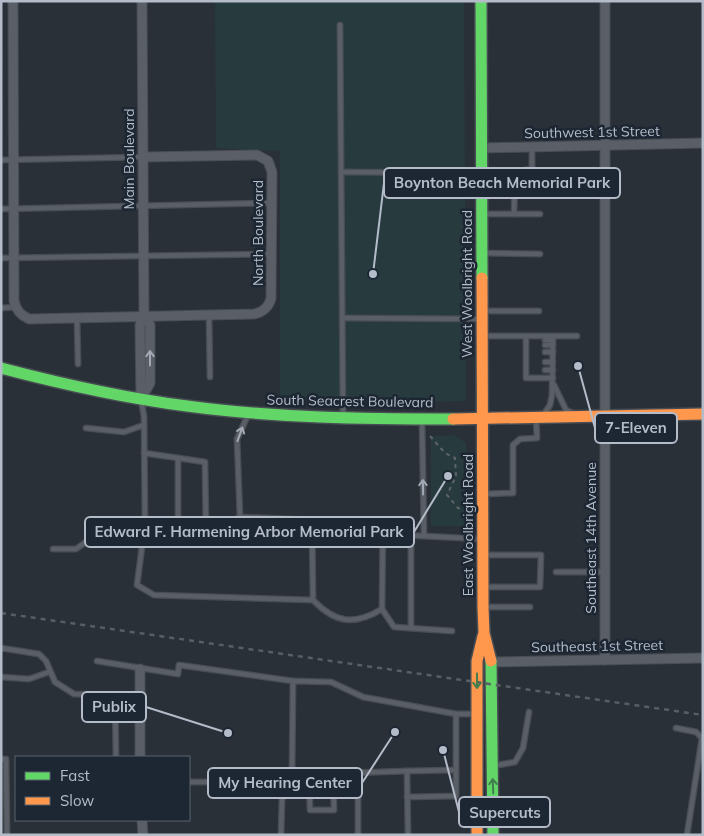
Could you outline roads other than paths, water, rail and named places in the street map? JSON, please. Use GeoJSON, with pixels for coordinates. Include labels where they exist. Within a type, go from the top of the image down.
{"type":"FeatureCollection","features":[{"type":"Feature","properties":{"kind":"main road","name":"West Woolbright Road"},"geometry":{"type":"LineString","coordinates":[[481,1],[482,417]]}},
{"type":"Feature","properties":{"kind":"main road","name":"South Seacrest Boulevard"},"geometry":{"type":"LineString","coordinates":[[1,368],[140,399],[249,413],[343,418],[703,414]]}},
{"type":"Feature","properties":{"kind":"main road","name":"East Woolbright Road"},"geometry":{"type":"LineString","coordinates":[[482,417],[483,607],[484,633],[491,662],[494,835]]}},
{"type":"Feature","properties":{"kind":"main road","name":"East Woolbright Road"},"geometry":{"type":"LineString","coordinates":[[477,835],[477,661],[484,633]]}},
{"type":"Feature","properties":{"kind":"street"},"geometry":{"type":"LineString","coordinates":[[13,1],[14,258],[16,308]]}},
{"type":"Feature","properties":{"kind":"street","name":"Main Boulevard"},"geometry":{"type":"LineString","coordinates":[[140,399],[150,383],[150,325],[144,316],[142,1]]}},
{"type":"Feature","properties":{"kind":"street","name":"Southeast 14th Avenue"},"geometry":{"type":"LineString","coordinates":[[605,1],[605,660]]}},
{"type":"Feature","properties":{"kind":"street","name":"Southwest 1st Street"},"geometry":{"type":"LineString","coordinates":[[481,148],[703,143]]}},
{"type":"Feature","properties":{"kind":"street","name":"North Boulevard"},"geometry":{"type":"LineString","coordinates":[[16,308],[19,313],[29,319],[254,314],[265,309],[271,299],[272,254],[271,166],[268,161],[257,155],[143,157]]}},
{"type":"Feature","properties":{"kind":"street","name":"Southeast 1st Street"},"geometry":{"type":"LineString","coordinates":[[491,662],[703,658]]}},
{"type":"Feature","properties":{"kind":"street"},"geometry":{"type":"LineString","coordinates":[[140,669],[140,756]]}},
{"type":"Feature","properties":{"kind":"street"},"geometry":{"type":"LineString","coordinates":[[142,821],[143,835]]}},
{"type":"Feature","properties":{"kind":"lane"},"geometry":{"type":"LineString","coordinates":[[340,24],[343,418]]}},
{"type":"Feature","properties":{"kind":"lane"},"geometry":{"type":"LineString","coordinates":[[514,214],[515,172],[532,168],[532,147]]}},
{"type":"Feature","properties":{"kind":"lane"},"geometry":{"type":"LineString","coordinates":[[1,160],[143,157]]}},
{"type":"Feature","properties":{"kind":"lane"},"geometry":{"type":"LineString","coordinates":[[342,172],[482,173]]}},
{"type":"Feature","properties":{"kind":"lane"},"geometry":{"type":"LineString","coordinates":[[482,187],[514,187]]}},
{"type":"Feature","properties":{"kind":"lane"},"geometry":{"type":"LineString","coordinates":[[1,210],[272,203]]}},
{"type":"Feature","properties":{"kind":"lane"},"geometry":{"type":"LineString","coordinates":[[482,214],[540,214]]}},
{"type":"Feature","properties":{"kind":"lane"},"geometry":{"type":"LineString","coordinates":[[482,253],[540,254]]}},
{"type":"Feature","properties":{"kind":"lane"},"geometry":{"type":"LineString","coordinates":[[1,258],[272,254]]}},
{"type":"Feature","properties":{"kind":"lane"},"geometry":{"type":"LineString","coordinates":[[1,308],[16,308]]}},
{"type":"Feature","properties":{"kind":"lane"},"geometry":{"type":"LineString","coordinates":[[342,318],[482,315],[539,311]]}},
{"type":"Feature","properties":{"kind":"lane"},"geometry":{"type":"LineString","coordinates":[[209,315],[210,377]]}},
{"type":"Feature","properties":{"kind":"lane"},"geometry":{"type":"LineString","coordinates":[[77,318],[78,364]]}},
{"type":"Feature","properties":{"kind":"lane"},"geometry":{"type":"LineString","coordinates":[[482,336],[528,341],[553,340],[577,336]]}},
{"type":"Feature","properties":{"kind":"lane"},"geometry":{"type":"LineString","coordinates":[[545,343],[553,340]]}},
{"type":"Feature","properties":{"kind":"lane"},"geometry":{"type":"LineString","coordinates":[[483,494],[513,493],[514,445],[520,439],[537,438],[538,417],[550,405],[553,384],[553,340]]}},
{"type":"Feature","properties":{"kind":"lane"},"geometry":{"type":"LineString","coordinates":[[528,341],[528,370],[526,378],[553,378]]}},
{"type":"Feature","properties":{"kind":"lane"},"geometry":{"type":"LineString","coordinates":[[545,352],[553,352]]}},
{"type":"Feature","properties":{"kind":"lane"},"geometry":{"type":"LineString","coordinates":[[545,362],[553,362]]}},
{"type":"Feature","properties":{"kind":"lane"},"geometry":{"type":"LineString","coordinates":[[545,370],[553,370]]}},
{"type":"Feature","properties":{"kind":"lane"},"geometry":{"type":"LineString","coordinates":[[553,384],[566,410],[583,416]]}},
{"type":"Feature","properties":{"kind":"lane"},"geometry":{"type":"LineString","coordinates":[[140,399],[144,424],[144,524],[137,585],[154,595],[313,600],[324,611],[338,619],[353,621],[369,617],[382,609]]}},
{"type":"Feature","properties":{"kind":"lane"},"geometry":{"type":"LineString","coordinates":[[240,517],[237,439],[249,413]]}},
{"type":"Feature","properties":{"kind":"lane"},"geometry":{"type":"LineString","coordinates":[[422,418],[424,536]]}},
{"type":"Feature","properties":{"kind":"lane"},"geometry":{"type":"LineString","coordinates":[[86,428],[124,432],[144,424]]}},
{"type":"Feature","properties":{"kind":"lane"},"geometry":{"type":"LineString","coordinates":[[144,453],[205,462],[206,529]]}},
{"type":"Feature","properties":{"kind":"lane"},"geometry":{"type":"LineString","coordinates":[[178,458],[178,526]]}},
{"type":"Feature","properties":{"kind":"lane"},"geometry":{"type":"LineString","coordinates":[[53,549],[76,548],[100,532],[121,524],[215,529],[240,517],[384,523],[382,609],[394,626],[452,631]]}},
{"type":"Feature","properties":{"kind":"lane"},"geometry":{"type":"LineString","coordinates":[[312,520],[313,600]]}},
{"type":"Feature","properties":{"kind":"lane"},"geometry":{"type":"LineString","coordinates":[[383,534],[483,539]]}},
{"type":"Feature","properties":{"kind":"lane"},"geometry":{"type":"LineString","coordinates":[[411,535],[411,628]]}},
{"type":"Feature","properties":{"kind":"lane"},"geometry":{"type":"LineString","coordinates":[[483,555],[541,555],[540,587],[483,587]]}},
{"type":"Feature","properties":{"kind":"lane"},"geometry":{"type":"LineString","coordinates":[[556,572],[605,572]]}},
{"type":"Feature","properties":{"kind":"lane"},"geometry":{"type":"LineString","coordinates":[[483,607],[530,607]]}},
{"type":"Feature","properties":{"kind":"lane"},"geometry":{"type":"LineString","coordinates":[[1,648],[39,654],[46,661],[49,672],[59,685],[74,694],[115,695],[116,756]]}},
{"type":"Feature","properties":{"kind":"lane"},"geometry":{"type":"LineString","coordinates":[[97,661],[178,674],[179,664],[293,681],[331,682],[363,697],[456,714],[477,714]]}},
{"type":"Feature","properties":{"kind":"lane"},"geometry":{"type":"LineString","coordinates":[[1,677],[29,679],[49,672]]}},
{"type":"Feature","properties":{"kind":"lane"},"geometry":{"type":"LineString","coordinates":[[281,835],[282,800],[292,775],[293,681]]}},
{"type":"Feature","properties":{"kind":"lane"},"geometry":{"type":"LineString","coordinates":[[492,766],[515,762],[523,748],[529,712]]}},
{"type":"Feature","properties":{"kind":"lane"},"geometry":{"type":"LineString","coordinates":[[407,797],[456,796],[456,714]]}},
{"type":"Feature","properties":{"kind":"lane"},"geometry":{"type":"LineString","coordinates":[[676,728],[696,732],[702,738],[687,835]]}},
{"type":"Feature","properties":{"kind":"lane"},"geometry":{"type":"LineString","coordinates":[[1,759],[6,759],[4,785],[7,835]]}},
{"type":"Feature","properties":{"kind":"lane"},"geometry":{"type":"LineString","coordinates":[[407,770],[408,835]]}},
{"type":"Feature","properties":{"kind":"lane"},"geometry":{"type":"LineString","coordinates":[[190,782],[266,782],[292,775],[333,772],[456,770]]}},
{"type":"Feature","properties":{"kind":"lane"},"geometry":{"type":"LineString","coordinates":[[358,771],[358,835]]}},
{"type":"Feature","properties":{"kind":"lane"},"geometry":{"type":"LineString","coordinates":[[309,774],[310,810],[334,810],[333,772]]}},
{"type":"Feature","properties":{"kind":"railway"},"geometry":{"type":"LineString","coordinates":[[1,613],[703,715]]}},
{"type":"Feature","properties":{"kind":"place","name":"Boynton Beach Memorial Park"},"geometry":{"type":"Point","coordinates":[373,274]}},
{"type":"Feature","properties":{"kind":"place","name":"7-Eleven"},"geometry":{"type":"Point","coordinates":[578,366]}},
{"type":"Feature","properties":{"kind":"place","name":"Edward F. Harmening Arbor Memorial Park"},"geometry":{"type":"Point","coordinates":[448,476]}},
{"type":"Feature","properties":{"kind":"place","name":"My Hearing Center"},"geometry":{"type":"Point","coordinates":[395,732]}},
{"type":"Feature","properties":{"kind":"place","name":"Publix"},"geometry":{"type":"Point","coordinates":[228,733]}},
{"type":"Feature","properties":{"kind":"place","name":"Supercuts"},"geometry":{"type":"Point","coordinates":[443,750]}}]}
